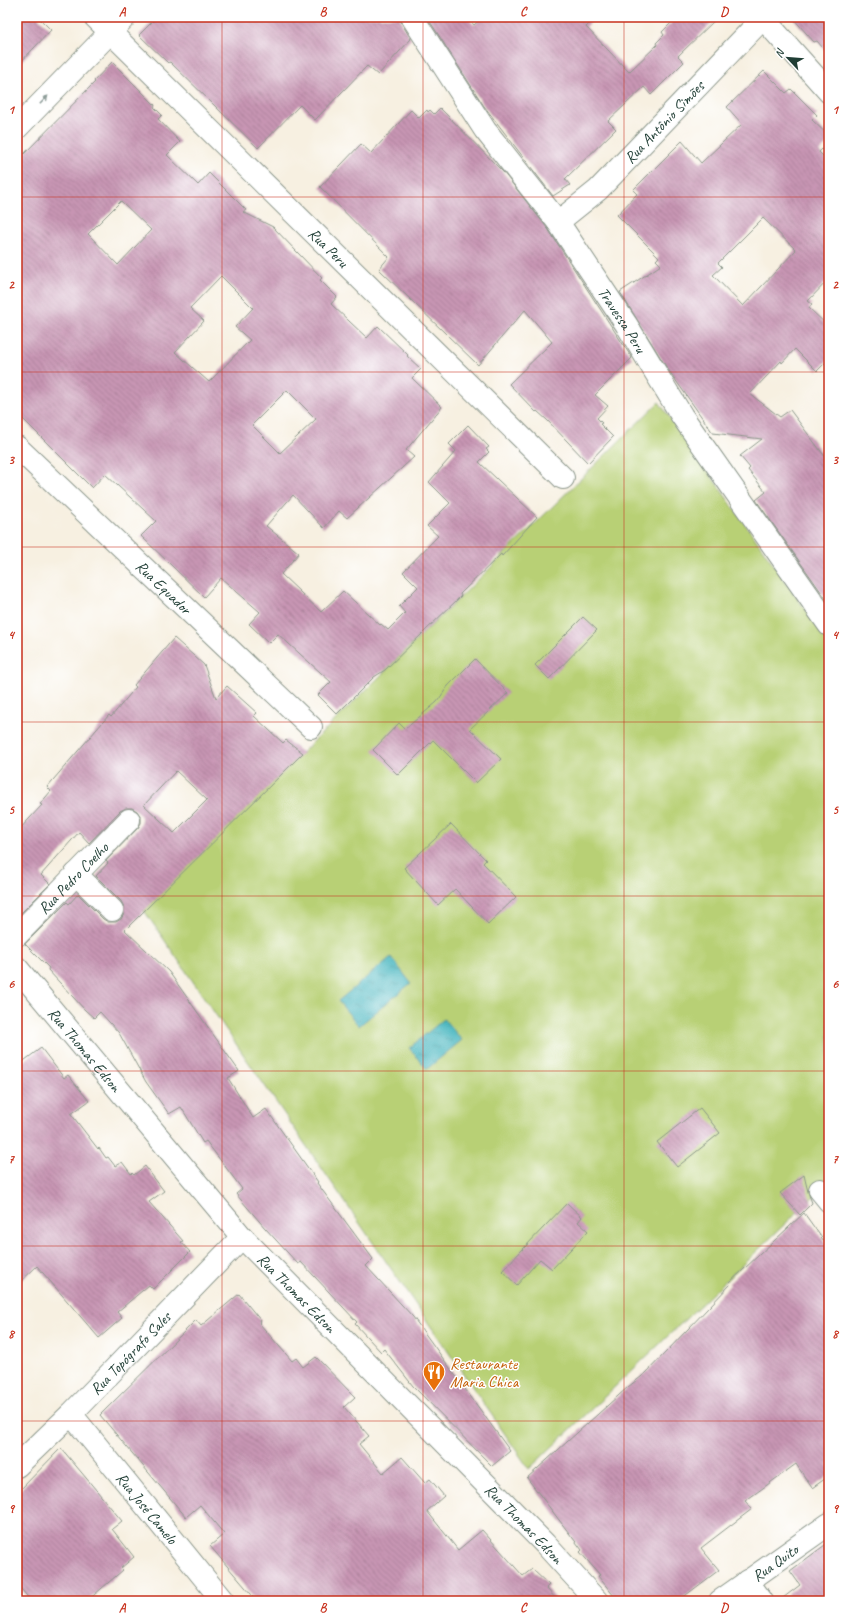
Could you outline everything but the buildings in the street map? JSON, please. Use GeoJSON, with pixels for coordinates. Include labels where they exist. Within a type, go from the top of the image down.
{"type":"FeatureCollection","features":[{"type":"Feature","properties":{"kind":"street","name":"Rua Peru"},"geometry":{"type":"LineString","coordinates":[[95,17],[118,25],[563,478]]}},
{"type":"Feature","properties":{"kind":"street","name":"Travessa Peru"},"geometry":{"type":"LineString","coordinates":[[412,17],[484,130],[558,222],[626,324],[682,416],[829,624]]}},
{"type":"Feature","properties":{"kind":"street"},"geometry":{"type":"LineString","coordinates":[[763,17],[829,92]]}},
{"type":"Feature","properties":{"kind":"street","name":"Rua Antônio Simões"},"geometry":{"type":"LineString","coordinates":[[558,222],[598,190],[763,17]]}},
{"type":"Feature","properties":{"kind":"street"},"geometry":{"type":"LineString","coordinates":[[17,128],[118,25]]}},
{"type":"Feature","properties":{"kind":"street","name":"Rua Equador"},"geometry":{"type":"LineString","coordinates":[[17,448],[311,727]]}},
{"type":"Feature","properties":{"kind":"street","name":"Rua Pedro Coelho"},"geometry":{"type":"LineString","coordinates":[[17,935],[129,820]]}},
{"type":"Feature","properties":{"kind":"street"},"geometry":{"type":"LineString","coordinates":[[76,874],[112,910]]}},
{"type":"Feature","properties":{"kind":"street","name":"Rua Thomas Edson"},"geometry":{"type":"LineString","coordinates":[[17,968],[242,1237],[545,1544],[597,1601]]}},
{"type":"Feature","properties":{"kind":"street","name":"Rua Topógrafo Sales"},"geometry":{"type":"LineString","coordinates":[[17,1466],[70,1414],[242,1237]]}},
{"type":"Feature","properties":{"kind":"street","name":"Rua José Camelo"},"geometry":{"type":"LineString","coordinates":[[70,1414],[223,1601]]}},
{"type":"Feature","properties":{"kind":"street","name":"Rua Quito"},"geometry":{"type":"LineString","coordinates":[[720,1601],[829,1524]]}},
{"type":"Feature","properties":{"kind":"street"},"geometry":{"type":"LineString","coordinates":[[747,1581],[762,1601]]}},
{"type":"Feature","properties":{"kind":"green space"},"geometry":{"type":"Polygon","coordinates":[[[659,402],[829,643],[829,1182],[529,1469],[143,909],[659,402]]]}},
{"type":"Feature","properties":{"kind":"water"},"geometry":{"type":"Polygon","coordinates":[[[391,957],[411,983],[359,1026],[338,1001],[391,957]]]}},
{"type":"Feature","properties":{"kind":"water"},"geometry":{"type":"Polygon","coordinates":[[[444,1019],[462,1040],[427,1069],[409,1048],[444,1019]]]}},
{"type":"Feature","properties":{"kind":"place","name":"Restaurante Maria Chica"},"geometry":{"type":"Point","coordinates":[434,1392]}}]}
